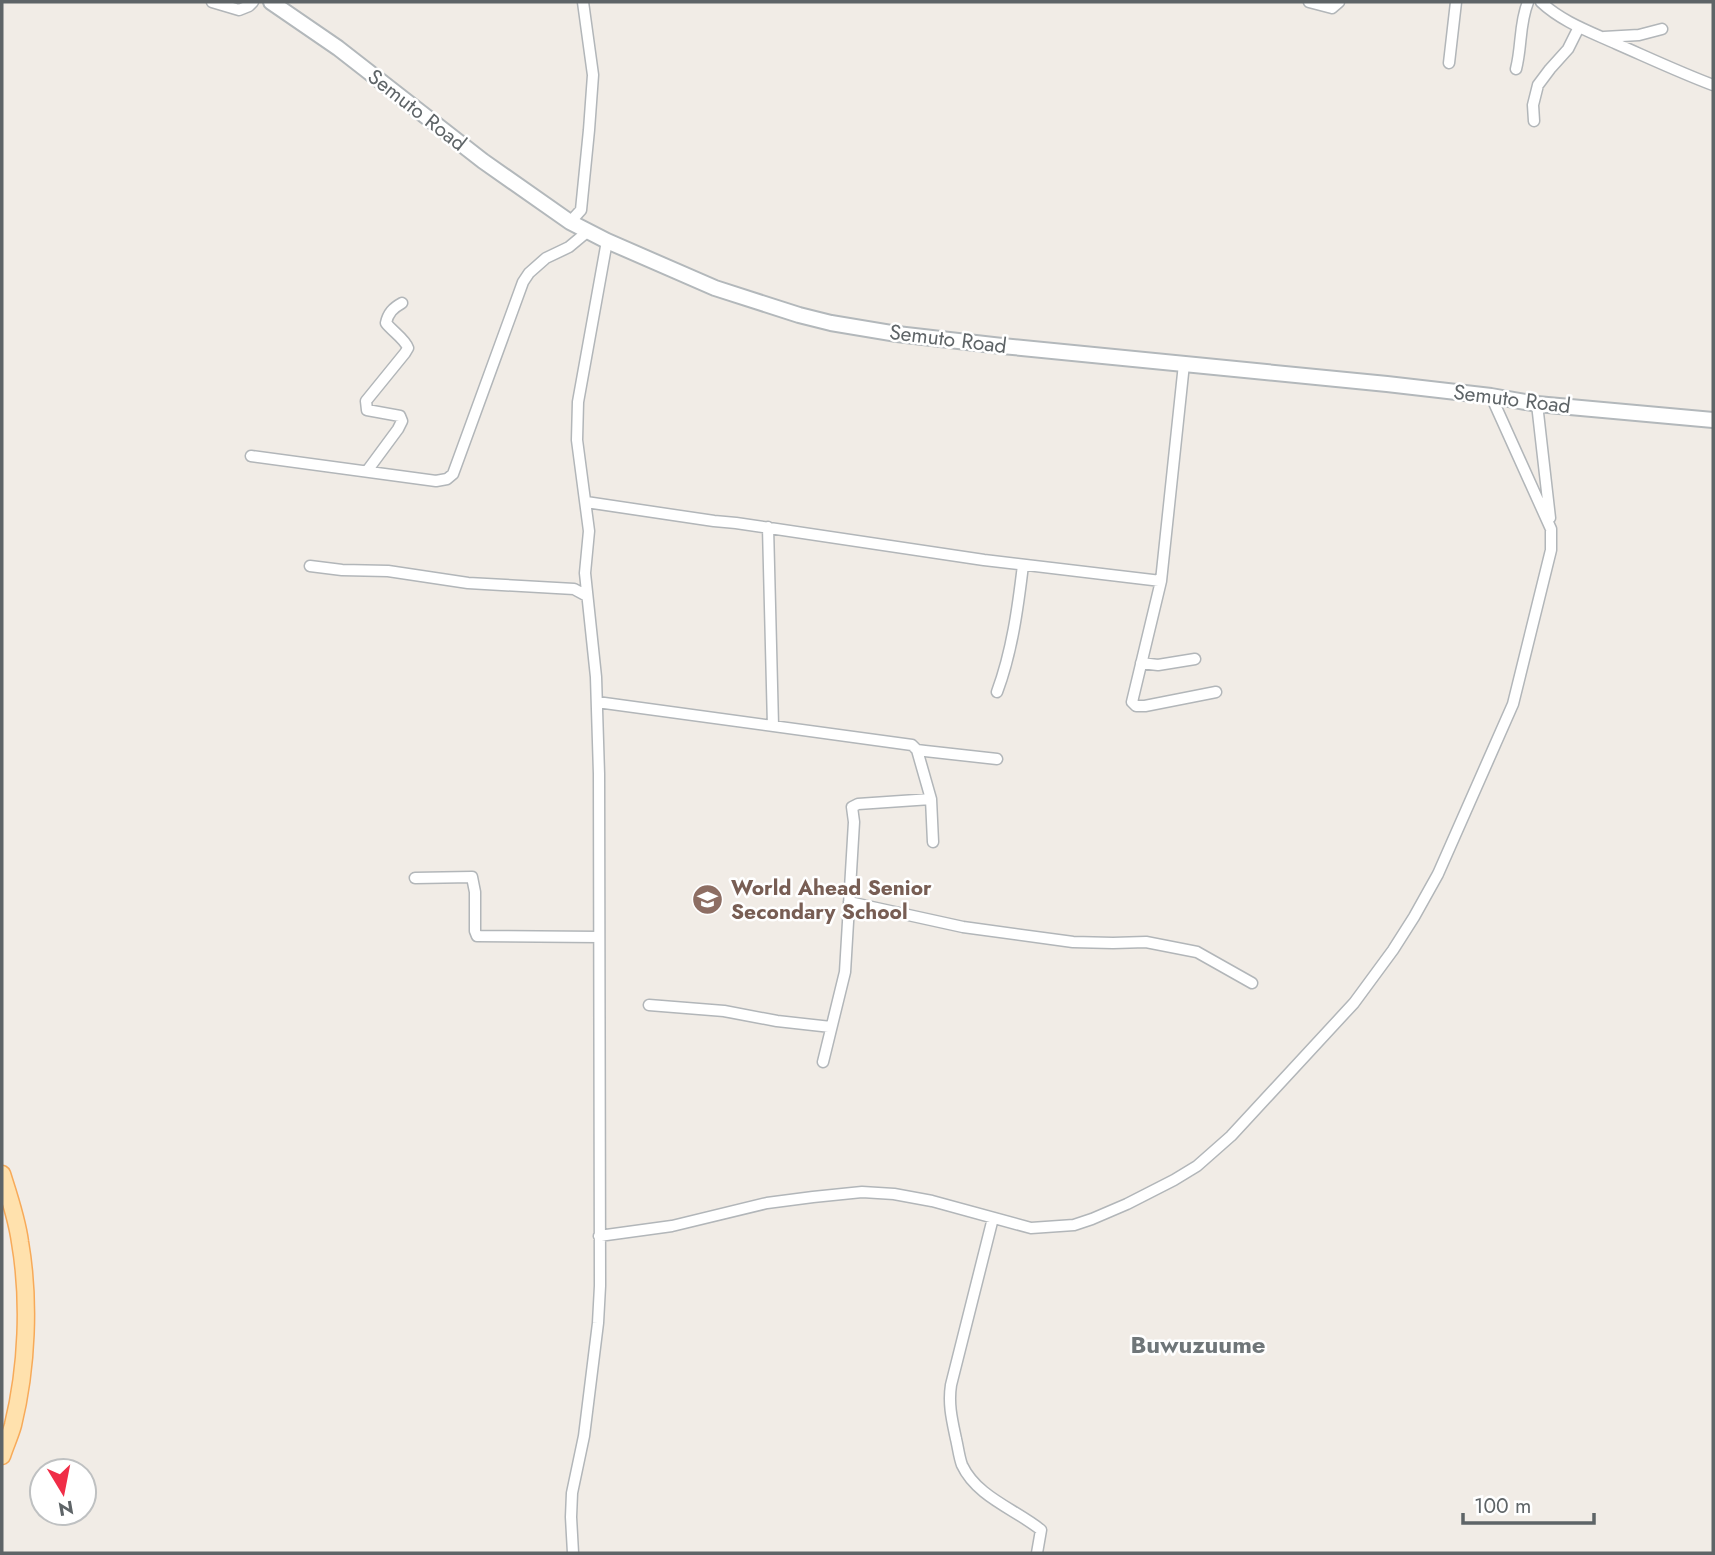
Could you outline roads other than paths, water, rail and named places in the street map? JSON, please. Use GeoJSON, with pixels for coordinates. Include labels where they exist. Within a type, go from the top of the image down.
{"type":"FeatureCollection","features":[{"type":"Feature","properties":{"kind":"main road","name":"Semuto Road"},"geometry":{"type":"LineString","coordinates":[[271,2],[338,48],[483,161],[570,222],[715,288],[799,315],[897,334],[1002,346],[1387,384],[1537,404],[1713,419]]}},
{"type":"Feature","properties":{"kind":"main road"},"geometry":{"type":"LineString","coordinates":[[2,1174],[16,1223],[26,1286],[22,1374],[13,1426],[2,1456]]}},
{"type":"Feature","properties":{"kind":"street"},"geometry":{"type":"LineString","coordinates":[[212,2],[239,10],[253,2]]}},
{"type":"Feature","properties":{"kind":"street"},"geometry":{"type":"LineString","coordinates":[[570,222],[581,210],[591,103],[592,65],[583,2]]}},
{"type":"Feature","properties":{"kind":"street"},"geometry":{"type":"LineString","coordinates":[[1309,2],[1332,8],[1339,2]]}},
{"type":"Feature","properties":{"kind":"street"},"geometry":{"type":"LineString","coordinates":[[1449,63],[1456,2]]}},
{"type":"Feature","properties":{"kind":"street"},"geometry":{"type":"LineString","coordinates":[[1516,69],[1521,51],[1520,33],[1528,2]]}},
{"type":"Feature","properties":{"kind":"street"},"geometry":{"type":"LineString","coordinates":[[1541,2],[1550,11],[1579,27],[1713,85]]}},
{"type":"Feature","properties":{"kind":"street"},"geometry":{"type":"LineString","coordinates":[[1534,121],[1533,105],[1538,85],[1568,49],[1579,27]]}},
{"type":"Feature","properties":{"kind":"street"},"geometry":{"type":"LineString","coordinates":[[1601,37],[1639,35],[1662,29]]}},
{"type":"Feature","properties":{"kind":"street"},"geometry":{"type":"LineString","coordinates":[[251,457],[436,481],[447,479],[453,474],[523,282],[537,265],[557,251],[569,247],[587,232]]}},
{"type":"Feature","properties":{"kind":"street"},"geometry":{"type":"LineString","coordinates":[[573,1553],[572,1493],[584,1436],[600,1286],[597,702],[587,596],[586,559],[589,531],[576,440],[578,402],[607,241]]}},
{"type":"Feature","properties":{"kind":"street"},"geometry":{"type":"LineString","coordinates":[[367,471],[402,421],[400,416],[374,412],[366,407],[366,401],[408,348],[407,343],[392,332],[386,323],[387,316],[394,307],[402,303]]}},
{"type":"Feature","properties":{"kind":"street"},"geometry":{"type":"LineString","coordinates":[[1184,364],[1161,580],[1132,702],[1136,706],[1145,706],[1216,692]]}},
{"type":"Feature","properties":{"kind":"street"},"geometry":{"type":"LineString","coordinates":[[1491,396],[1551,529]]}},
{"type":"Feature","properties":{"kind":"street"},"geometry":{"type":"LineString","coordinates":[[599,1236],[672,1226],[759,1205],[813,1196],[862,1192],[915,1197],[1031,1227],[1074,1225],[1127,1204],[1174,1180],[1197,1166],[1231,1136],[1354,1003],[1393,950],[1438,874],[1513,704],[1551,550],[1537,404]]}},
{"type":"Feature","properties":{"kind":"street"},"geometry":{"type":"LineString","coordinates":[[586,502],[971,558],[1161,580]]}},
{"type":"Feature","properties":{"kind":"street"},"geometry":{"type":"LineString","coordinates":[[768,527],[773,726]]}},
{"type":"Feature","properties":{"kind":"street"},"geometry":{"type":"LineString","coordinates":[[997,692],[1017,611],[1023,565]]}},
{"type":"Feature","properties":{"kind":"street"},"geometry":{"type":"LineString","coordinates":[[310,566],[388,571],[468,583],[574,589],[587,596]]}},
{"type":"Feature","properties":{"kind":"street"},"geometry":{"type":"LineString","coordinates":[[1140,663],[1158,665],[1195,659]]}},
{"type":"Feature","properties":{"kind":"street"},"geometry":{"type":"LineString","coordinates":[[597,702],[912,746],[917,750],[997,758]]}},
{"type":"Feature","properties":{"kind":"street"},"geometry":{"type":"LineString","coordinates":[[917,750],[931,799],[933,842]]}},
{"type":"Feature","properties":{"kind":"street"},"geometry":{"type":"LineString","coordinates":[[823,1062],[845,972],[852,807],[858,804],[931,799]]}},
{"type":"Feature","properties":{"kind":"street"},"geometry":{"type":"LineString","coordinates":[[415,878],[472,877],[477,936],[599,937]]}},
{"type":"Feature","properties":{"kind":"street"},"geometry":{"type":"LineString","coordinates":[[849,902],[962,927],[1073,942],[1146,942],[1197,952],[1252,983]]}},
{"type":"Feature","properties":{"kind":"street"},"geometry":{"type":"LineString","coordinates":[[649,1005],[724,1011],[831,1027]]}},
{"type":"Feature","properties":{"kind":"street"},"geometry":{"type":"LineString","coordinates":[[993,1218],[951,1385],[950,1413],[961,1463],[970,1478],[999,1503],[1041,1530],[1037,1553]]}},
{"type":"Feature","properties":{"kind":"place","name":"World Ahead Senior Secondary School"},"geometry":{"type":"Point","coordinates":[708,900]}},
{"type":"Feature","properties":{"kind":"district","name":"Buwuzuume"},"geometry":{"type":"Point","coordinates":[1198,1344]}}]}
